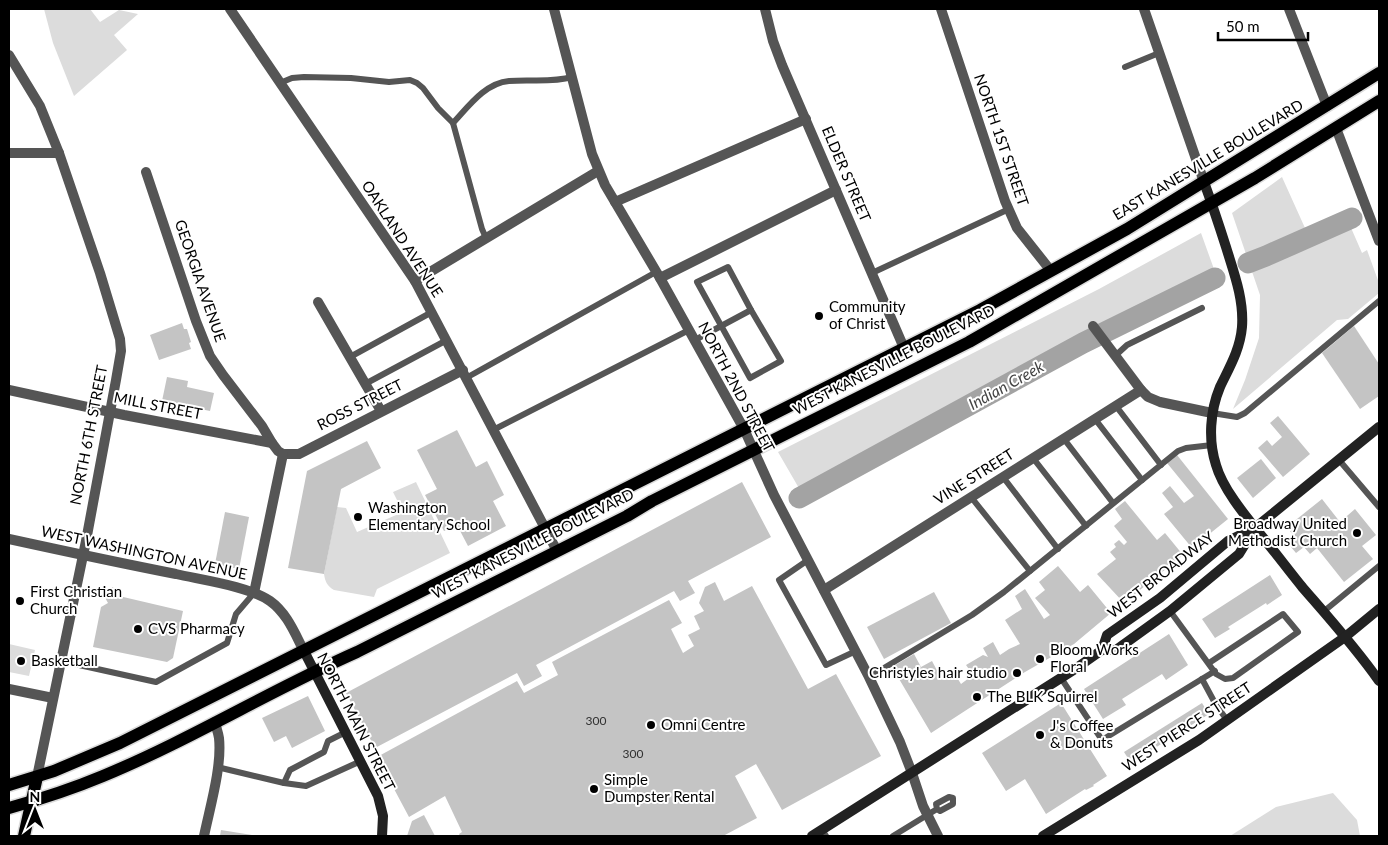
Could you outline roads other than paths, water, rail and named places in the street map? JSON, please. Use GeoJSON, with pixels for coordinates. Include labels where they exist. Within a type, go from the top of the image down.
{"type":"FeatureCollection","features":[{"type":"Feature","properties":{"kind":"main road","name":"EAST KANESVILLE BOULEVARD"},"geometry":{"type":"LineString","coordinates":[[1051,271],[1127,229],[1379,73]]}},
{"type":"Feature","properties":{"kind":"main road"},"geometry":{"type":"LineString","coordinates":[[1212,203],[1379,101]]}},
{"type":"Feature","properties":{"kind":"main road"},"geometry":{"type":"LineString","coordinates":[[1204,182],[1240,292],[1242,328],[1238,348],[1231,368],[1220,388],[1212,413],[1212,445],[1221,479],[1255,528],[1379,681]]}},
{"type":"Feature","properties":{"kind":"main road","name":"WEST KANESVILLE BOULEVARD"},"geometry":{"type":"LineString","coordinates":[[9,808],[62,792],[103,776],[147,756],[314,671],[357,652],[969,342],[1212,203]]}},
{"type":"Feature","properties":{"kind":"main road","name":"WEST KANESVILLE BOULEVARD"},"geometry":{"type":"LineString","coordinates":[[9,785],[37,777],[120,743],[980,310],[1051,271]]}},
{"type":"Feature","properties":{"kind":"main road"},"geometry":{"type":"LineString","coordinates":[[1255,528],[1379,427]]}},
{"type":"Feature","properties":{"kind":"main road","name":"WEST BROADWAY"},"geometry":{"type":"LineString","coordinates":[[812,836],[824,833],[912,773],[1102,650],[1116,650],[1170,610],[1239,554],[1255,528]]}},
{"type":"Feature","properties":{"kind":"main road","name":"WEST BROADWAY"},"geometry":{"type":"LineString","coordinates":[[1102,650],[1107,636],[1160,598],[1228,541],[1255,528]]}},
{"type":"Feature","properties":{"kind":"main road","name":"WEST PIERCE STREET"},"geometry":{"type":"LineString","coordinates":[[1042,836],[1200,740],[1345,637],[1379,609]]}},
{"type":"Feature","properties":{"kind":"main road","name":"NORTH MAIN STREET"},"geometry":{"type":"LineString","coordinates":[[304,651],[378,796],[383,816],[382,836]]}},
{"type":"Feature","properties":{"kind":"main road","name":"NORTH 6TH STREET"},"geometry":{"type":"LineString","coordinates":[[24,836],[37,777]]}},
{"type":"Feature","properties":{"kind":"street","name":"OAKLAND AVENUE"},"geometry":{"type":"LineString","coordinates":[[230,9],[414,281],[447,340],[557,551]]}},
{"type":"Feature","properties":{"kind":"street","name":"NORTH 2ND STREET"},"geometry":{"type":"LineString","coordinates":[[554,9],[598,171],[744,429],[774,495],[856,651],[900,742],[927,815],[938,836]]}},
{"type":"Feature","properties":{"kind":"street","name":"ELDER STREET"},"geometry":{"type":"LineString","coordinates":[[765,9],[776,49],[904,348]]}},
{"type":"Feature","properties":{"kind":"street","name":"NORTH 1ST STREET"},"geometry":{"type":"LineString","coordinates":[[941,9],[1005,201],[1017,228],[1051,271]]}},
{"type":"Feature","properties":{"kind":"street"},"geometry":{"type":"LineString","coordinates":[[1144,9],[1204,182]]}},
{"type":"Feature","properties":{"kind":"street"},"geometry":{"type":"LineString","coordinates":[[1289,9],[1327,106]]}},
{"type":"Feature","properties":{"kind":"street","name":"NORTH 6TH STREET"},"geometry":{"type":"LineString","coordinates":[[9,55],[40,106],[59,153],[100,273],[120,339],[121,351],[83,555],[37,777]]}},
{"type":"Feature","properties":{"kind":"street"},"geometry":{"type":"LineString","coordinates":[[614,202],[806,119]]}},
{"type":"Feature","properties":{"kind":"street"},"geometry":{"type":"LineString","coordinates":[[1336,128],[1379,241]]}},
{"type":"Feature","properties":{"kind":"street"},"geometry":{"type":"LineString","coordinates":[[9,153],[59,153]]}},
{"type":"Feature","properties":{"kind":"street"},"geometry":{"type":"LineString","coordinates":[[414,281],[598,171]]}},
{"type":"Feature","properties":{"kind":"street","name":"GEORGIA AVENUE"},"geometry":{"type":"LineString","coordinates":[[146,172],[196,321],[210,356],[262,426],[272,443]]}},
{"type":"Feature","properties":{"kind":"street"},"geometry":{"type":"LineString","coordinates":[[658,275],[836,190]]}},
{"type":"Feature","properties":{"kind":"street"},"geometry":{"type":"LineString","coordinates":[[318,302],[381,411]]}},
{"type":"Feature","properties":{"kind":"street"},"geometry":{"type":"LineString","coordinates":[[1093,326],[1148,397],[1160,402],[1212,413]]}},
{"type":"Feature","properties":{"kind":"street","name":"ROSS STREET"},"geometry":{"type":"LineString","coordinates":[[283,454],[298,454],[381,411],[465,374]]}},
{"type":"Feature","properties":{"kind":"street","name":"MILL STREET"},"geometry":{"type":"LineString","coordinates":[[9,390],[110,412],[272,443]]}},
{"type":"Feature","properties":{"kind":"street","name":"VINE STREET"},"geometry":{"type":"LineString","coordinates":[[824,590],[1141,390]]}},
{"type":"Feature","properties":{"kind":"street"},"geometry":{"type":"LineString","coordinates":[[254,593],[283,454],[272,443]]}},
{"type":"Feature","properties":{"kind":"street","name":"WEST WASHINGTON AVENUE"},"geometry":{"type":"LineString","coordinates":[[9,539],[223,584],[254,593],[279,608],[304,651]]}},
{"type":"Feature","properties":{"kind":"street"},"geometry":{"type":"LineString","coordinates":[[9,689],[53,698]]}},
{"type":"Feature","properties":{"kind":"street"},"geometry":{"type":"LineString","coordinates":[[204,836],[217,768],[219,738],[215,722]]}},
{"type":"Feature","properties":{"kind":"lane"},"geometry":{"type":"LineString","coordinates":[[1125,66],[1159,53]]}},
{"type":"Feature","properties":{"kind":"lane"},"geometry":{"type":"LineString","coordinates":[[280,83],[292,78],[304,77],[351,78],[388,82],[410,80],[417,83],[453,123],[486,238]]}},
{"type":"Feature","properties":{"kind":"lane"},"geometry":{"type":"LineString","coordinates":[[453,123],[479,96],[499,83],[508,81],[560,80],[572,77]]}},
{"type":"Feature","properties":{"kind":"lane"},"geometry":{"type":"LineString","coordinates":[[872,273],[1009,209]]}},
{"type":"Feature","properties":{"kind":"lane"},"geometry":{"type":"LineString","coordinates":[[728,267],[751,310],[781,361],[750,378],[696,282],[728,267]]}},
{"type":"Feature","properties":{"kind":"lane"},"geometry":{"type":"LineString","coordinates":[[465,374],[658,275]]}},
{"type":"Feature","properties":{"kind":"lane"},"geometry":{"type":"LineString","coordinates":[[1212,413],[1237,417],[1245,414],[1379,301]]}},
{"type":"Feature","properties":{"kind":"lane"},"geometry":{"type":"LineString","coordinates":[[1115,356],[1127,345],[1202,308]]}},
{"type":"Feature","properties":{"kind":"lane"},"geometry":{"type":"LineString","coordinates":[[694,340],[751,310]]}},
{"type":"Feature","properties":{"kind":"lane"},"geometry":{"type":"LineString","coordinates":[[350,356],[432,312]]}},
{"type":"Feature","properties":{"kind":"lane"},"geometry":{"type":"LineString","coordinates":[[493,430],[689,330]]}},
{"type":"Feature","properties":{"kind":"lane"},"geometry":{"type":"LineString","coordinates":[[365,384],[447,340]]}},
{"type":"Feature","properties":{"kind":"lane"},"geometry":{"type":"LineString","coordinates":[[1116,406],[1161,465]]}},
{"type":"Feature","properties":{"kind":"lane"},"geometry":{"type":"LineString","coordinates":[[1094,419],[1142,480]]}},
{"type":"Feature","properties":{"kind":"lane"},"geometry":{"type":"LineString","coordinates":[[1064,439],[1113,504]]}},
{"type":"Feature","properties":{"kind":"lane"},"geometry":{"type":"LineString","coordinates":[[869,677],[972,614],[1058,549],[1178,451],[1186,448],[1212,445]]}},
{"type":"Feature","properties":{"kind":"lane"},"geometry":{"type":"LineString","coordinates":[[1033,458],[1086,526]]}},
{"type":"Feature","properties":{"kind":"lane"},"geometry":{"type":"LineString","coordinates":[[1340,460],[1379,507]]}},
{"type":"Feature","properties":{"kind":"lane"},"geometry":{"type":"LineString","coordinates":[[1003,477],[1058,549]]}},
{"type":"Feature","properties":{"kind":"lane"},"geometry":{"type":"LineString","coordinates":[[971,497],[1030,571]]}},
{"type":"Feature","properties":{"kind":"lane"},"geometry":{"type":"LineString","coordinates":[[808,560],[779,580],[826,665],[856,651]]}},
{"type":"Feature","properties":{"kind":"lane"},"geometry":{"type":"LineString","coordinates":[[1323,612],[1379,566]]}},
{"type":"Feature","properties":{"kind":"lane"},"geometry":{"type":"LineString","coordinates":[[60,661],[156,682],[227,643],[236,614],[254,593]]}},
{"type":"Feature","properties":{"kind":"lane"},"geometry":{"type":"LineString","coordinates":[[1170,610],[1209,663],[1215,671],[1225,679],[1234,678],[1298,632],[1283,614],[1209,663]]}},
{"type":"Feature","properties":{"kind":"lane"},"geometry":{"type":"LineString","coordinates":[[1061,678],[1102,740],[1215,671]]}},
{"type":"Feature","properties":{"kind":"lane"},"geometry":{"type":"LineString","coordinates":[[1202,679],[1227,720]]}},
{"type":"Feature","properties":{"kind":"lane"},"geometry":{"type":"LineString","coordinates":[[284,783],[290,770],[324,752],[328,741],[346,732]]}},
{"type":"Feature","properties":{"kind":"lane"},"geometry":{"type":"LineString","coordinates":[[217,768],[306,786],[361,762]]}},
{"type":"Feature","properties":{"kind":"lane"},"geometry":{"type":"LineString","coordinates":[[893,836],[937,809]]}},
{"type":"Feature","properties":{"kind":"waterway","name":"Indian Creek"},"geometry":{"type":"LineString","coordinates":[[1248,263],[1352,218]]}},
{"type":"Feature","properties":{"kind":"waterway","name":"Indian Creek"},"geometry":{"type":"LineString","coordinates":[[799,498],[1083,343],[1215,278]]}},
{"type":"Feature","properties":{"kind":"place","name":"Community of Christ"},"geometry":{"type":"Point","coordinates":[819,316]}},
{"type":"Feature","properties":{"kind":"place","name":"Washington Elementary School"},"geometry":{"type":"Point","coordinates":[358,517]}},
{"type":"Feature","properties":{"kind":"place","name":"Broadway United Methodist Church"},"geometry":{"type":"Point","coordinates":[1357,533]}},
{"type":"Feature","properties":{"kind":"place","name":"First Christian Church"},"geometry":{"type":"Point","coordinates":[20,601]}},
{"type":"Feature","properties":{"kind":"place","name":"CVS Pharmacy"},"geometry":{"type":"Point","coordinates":[138,629]}},
{"type":"Feature","properties":{"kind":"place","name":"Bloom Works Floral"},"geometry":{"type":"Point","coordinates":[1040,659]}},
{"type":"Feature","properties":{"kind":"place","name":"Basketball"},"geometry":{"type":"Point","coordinates":[21,661]}},
{"type":"Feature","properties":{"kind":"place","name":"Christyles hair studio"},"geometry":{"type":"Point","coordinates":[1017,673]}},
{"type":"Feature","properties":{"kind":"place","name":"The BLK Squirrel"},"geometry":{"type":"Point","coordinates":[977,697]}},
{"type":"Feature","properties":{"kind":"place","name":"Omni Centre"},"geometry":{"type":"Point","coordinates":[651,725]}},
{"type":"Feature","properties":{"kind":"place","name":"J's Coffee & Donuts"},"geometry":{"type":"Point","coordinates":[1040,735]}},
{"type":"Feature","properties":{"kind":"place","name":"Simple Dumpster Rental"},"geometry":{"type":"Point","coordinates":[594,789]}}]}
